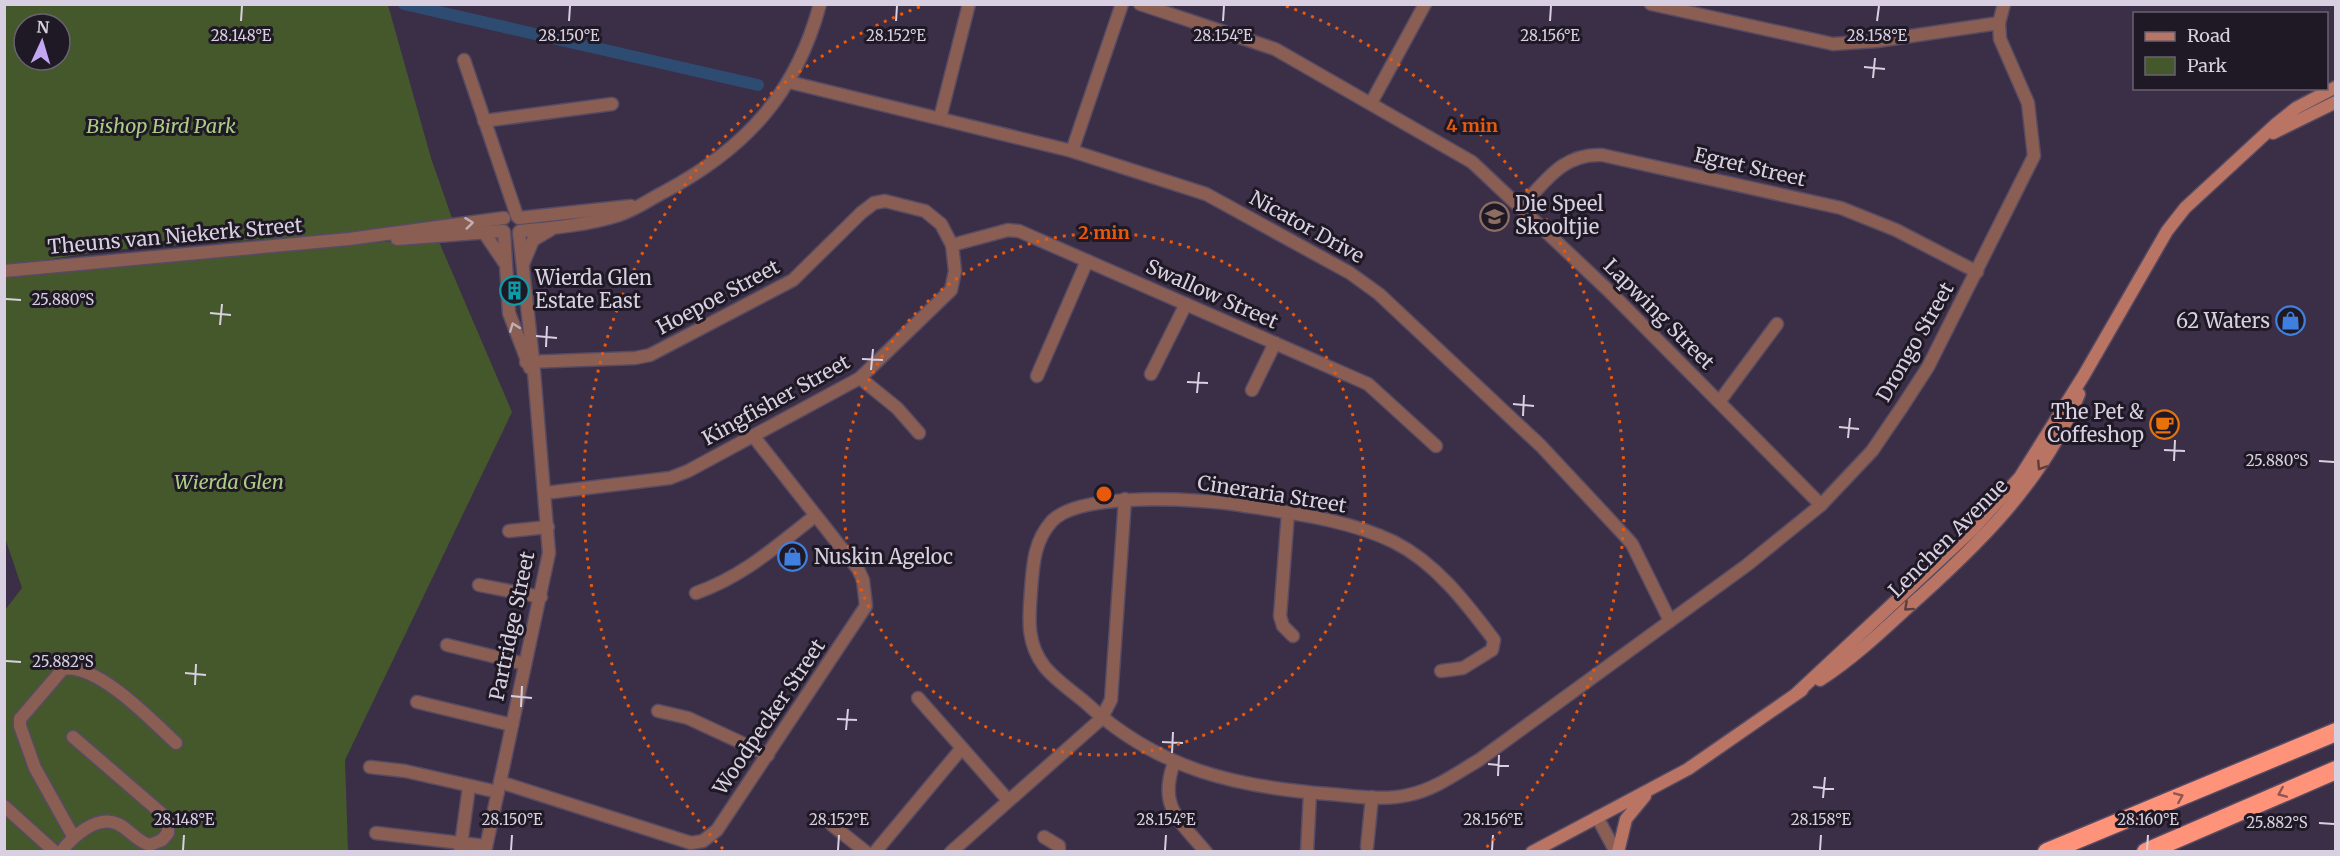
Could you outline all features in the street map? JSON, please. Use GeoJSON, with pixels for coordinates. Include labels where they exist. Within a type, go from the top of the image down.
{"type":"FeatureCollection","features":[{"type":"Feature","properties":{"kind":"highway"},"geometry":{"type":"LineString","coordinates":[[2047,852],[2333,733]]}},
{"type":"Feature","properties":{"kind":"highway"},"geometry":{"type":"LineString","coordinates":[[2146,852],[2336,770]]}},
{"type":"Feature","properties":{"kind":"main road","name":"Lenchen Avenue"},"geometry":{"type":"LineString","coordinates":[[1532,852],[1650,791],[1723,746],[1862,650],[1990,530],[2045,460],[2074,407],[2084,375],[2167,231],[2206,185],[2258,140],[2296,108],[2336,87]]}},
{"type":"Feature","properties":{"kind":"main road","name":"Lenchen Avenue"},"geometry":{"type":"LineString","coordinates":[[2258,140],[2335,102]]}},
{"type":"Feature","properties":{"kind":"main road"},"geometry":{"type":"LineString","coordinates":[[1617,852],[1626,819],[1650,791]]}},
{"type":"Feature","properties":{"kind":"street","name":"Theuns van Niekerk Street"},"geometry":{"type":"LineString","coordinates":[[519,231],[609,218],[638,206],[692,177],[734,147],[761,121],[789,82],[803,55],[820,4]]}},
{"type":"Feature","properties":{"kind":"street"},"geometry":{"type":"LineString","coordinates":[[940,118],[969,4]]}},
{"type":"Feature","properties":{"kind":"street"},"geometry":{"type":"LineString","coordinates":[[1072,151],[1122,4]]}},
{"type":"Feature","properties":{"kind":"street","name":"Lapwing Street"},"geometry":{"type":"LineString","coordinates":[[1140,4],[1275,49],[1463,155],[1521,207],[1821,505]]}},
{"type":"Feature","properties":{"kind":"street"},"geometry":{"type":"LineString","coordinates":[[1371,103],[1425,4]]}},
{"type":"Feature","properties":{"kind":"street"},"geometry":{"type":"LineString","coordinates":[[1651,4],[1833,44],[1876,41],[1999,23]]}},
{"type":"Feature","properties":{"kind":"street","name":"Drongo Street"},"geometry":{"type":"LineString","coordinates":[[1670,621],[1747,565],[1821,505],[1872,450],[1928,367],[2030,165],[2035,148],[2028,103],[2001,44],[1999,23],[2004,4]]}},
{"type":"Feature","properties":{"kind":"street"},"geometry":{"type":"LineString","coordinates":[[464,60],[507,191],[512,217],[522,224],[519,231],[512,235],[504,232],[501,224],[512,217]]}},
{"type":"Feature","properties":{"kind":"street","name":"Nicator Drive"},"geometry":{"type":"LineString","coordinates":[[789,82],[1072,151],[1206,194],[1350,273],[1379,294],[1541,446],[1616,526],[1632,544],[1670,621]]}},
{"type":"Feature","properties":{"kind":"street"},"geometry":{"type":"LineString","coordinates":[[484,121],[612,104]]}},
{"type":"Feature","properties":{"kind":"street","name":"Egret Street"},"geometry":{"type":"LineString","coordinates":[[1521,207],[1569,161],[1588,154],[1602,155],[1842,208],[1896,230],[1977,272]]}},
{"type":"Feature","properties":{"kind":"street","name":"Hoepoe Street"},"geometry":{"type":"LineString","coordinates":[[531,364],[635,358],[650,355],[793,280],[874,203],[885,201],[934,216],[952,245]]}},
{"type":"Feature","properties":{"kind":"street","name":"Theuns van Niekerk Street"},"geometry":{"type":"LineString","coordinates":[[4,272],[349,239],[512,217],[638,206]]}},
{"type":"Feature","properties":{"kind":"street"},"geometry":{"type":"LineString","coordinates":[[485,234],[505,268],[524,268],[533,240],[556,226]]}},
{"type":"Feature","properties":{"kind":"street","name":"Swallow Street"},"geometry":{"type":"LineString","coordinates":[[952,245],[1013,230],[1368,384],[1436,446]]}},
{"type":"Feature","properties":{"kind":"street","name":"Partridge Street"},"geometry":{"type":"LineString","coordinates":[[485,849],[542,597],[549,553],[519,231]]}},
{"type":"Feature","properties":{"kind":"street","name":"Theuns van Niekerk Street"},"geometry":{"type":"LineString","coordinates":[[349,239],[504,232]]}},
{"type":"Feature","properties":{"kind":"street","name":"Partridge Street"},"geometry":{"type":"LineString","coordinates":[[504,232],[509,314],[531,364]]}},
{"type":"Feature","properties":{"kind":"street","name":"Kingfisher Street"},"geometry":{"type":"LineString","coordinates":[[545,492],[670,478],[754,437],[860,378],[951,290],[955,271],[952,245]]}},
{"type":"Feature","properties":{"kind":"street"},"geometry":{"type":"LineString","coordinates":[[1037,376],[1087,261]]}},
{"type":"Feature","properties":{"kind":"street"},"geometry":{"type":"LineString","coordinates":[[1151,374],[1186,304]]}},
{"type":"Feature","properties":{"kind":"street"},"geometry":{"type":"LineString","coordinates":[[1719,402],[1777,324]]}},
{"type":"Feature","properties":{"kind":"street"},"geometry":{"type":"LineString","coordinates":[[1252,390],[1275,343]]}},
{"type":"Feature","properties":{"kind":"street"},"geometry":{"type":"LineString","coordinates":[[860,378],[897,408],[919,433]]}},
{"type":"Feature","properties":{"kind":"street","name":"Woodpecker Street"},"geometry":{"type":"LineString","coordinates":[[370,767],[405,771],[469,787],[499,787],[691,843],[703,841],[717,830],[866,606],[866,593],[858,569],[754,437]]}},
{"type":"Feature","properties":{"kind":"street"},"geometry":{"type":"LineString","coordinates":[[951,852],[1101,719],[1111,700],[1125,500]]}},
{"type":"Feature","properties":{"kind":"street","name":"Cineraria Street"},"geometry":{"type":"LineString","coordinates":[[1441,670],[1467,666],[1492,650],[1495,644],[1452,587],[1434,569],[1396,543],[1351,526],[1206,500],[1125,500],[1066,512],[1053,520],[1037,544],[1029,620],[1030,639],[1045,668],[1101,719],[1174,763],[1241,784],[1314,793],[1372,797],[1409,795],[1440,783],[1479,760],[1670,621]]}},
{"type":"Feature","properties":{"kind":"street"},"geometry":{"type":"LineString","coordinates":[[1288,513],[1280,616],[1283,626],[1293,636]]}},
{"type":"Feature","properties":{"kind":"street"},"geometry":{"type":"LineString","coordinates":[[696,593],[740,574],[815,516]]}},
{"type":"Feature","properties":{"kind":"street"},"geometry":{"type":"LineString","coordinates":[[509,531],[548,527]]}},
{"type":"Feature","properties":{"kind":"street"},"geometry":{"type":"LineString","coordinates":[[479,585],[542,597]]}},
{"type":"Feature","properties":{"kind":"street"},"geometry":{"type":"LineString","coordinates":[[447,645],[525,664]]}},
{"type":"Feature","properties":{"kind":"street"},"geometry":{"type":"LineString","coordinates":[[73,836],[35,768],[20,726],[20,720],[63,669],[70,668],[108,683],[176,743]]}},
{"type":"Feature","properties":{"kind":"street"},"geometry":{"type":"LineString","coordinates":[[918,698],[1008,800]]}},
{"type":"Feature","properties":{"kind":"street"},"geometry":{"type":"LineString","coordinates":[[1087,704],[1111,700]]}},
{"type":"Feature","properties":{"kind":"street"},"geometry":{"type":"LineString","coordinates":[[417,702],[512,725]]}},
{"type":"Feature","properties":{"kind":"street"},"geometry":{"type":"LineString","coordinates":[[658,711],[688,718],[768,755]]}},
{"type":"Feature","properties":{"kind":"street"},"geometry":{"type":"LineString","coordinates":[[61,852],[73,836],[98,824],[114,823],[150,845],[165,837],[169,823],[168,819],[73,737]]}},
{"type":"Feature","properties":{"kind":"street"},"geometry":{"type":"LineString","coordinates":[[875,852],[962,748]]}},
{"type":"Feature","properties":{"kind":"street"},"geometry":{"type":"LineString","coordinates":[[1174,763],[1167,781],[1170,804],[1206,852]]}},
{"type":"Feature","properties":{"kind":"street"},"geometry":{"type":"LineString","coordinates":[[462,847],[469,787]]}},
{"type":"Feature","properties":{"kind":"street"},"geometry":{"type":"LineString","coordinates":[[1307,852],[1314,793]]}},
{"type":"Feature","properties":{"kind":"street"},"geometry":{"type":"LineString","coordinates":[[1313,852],[1314,793]]}},
{"type":"Feature","properties":{"kind":"street"},"geometry":{"type":"LineString","coordinates":[[1367,847],[1372,797]]}},
{"type":"Feature","properties":{"kind":"street"},"geometry":{"type":"LineString","coordinates":[[4,806],[55,852]]}},
{"type":"Feature","properties":{"kind":"street"},"geometry":{"type":"LineString","coordinates":[[1597,817],[1617,852]]}},
{"type":"Feature","properties":{"kind":"street"},"geometry":{"type":"LineString","coordinates":[[832,825],[866,852]]}},
{"type":"Feature","properties":{"kind":"street"},"geometry":{"type":"LineString","coordinates":[[376,833],[485,849]]}},
{"type":"Feature","properties":{"kind":"street"},"geometry":{"type":"LineString","coordinates":[[1044,837],[1059,846],[1059,852]]}},
{"type":"Feature","properties":{"kind":"green space","name":"Bishop Bird Park"},"geometry":{"type":"Polygon","coordinates":[[[5,5],[388,5],[431,158],[453,221],[393,230],[110,250],[5,266],[5,5]]]}},
{"type":"Feature","properties":{"kind":"green space","name":"Wierda Glen"},"geometry":{"type":"Polygon","coordinates":[[[437,237],[512,412],[345,760],[348,851],[5,851],[5,610],[22,588],[5,538],[5,278],[437,237]]]}},
{"type":"Feature","properties":{"kind":"waterway"},"geometry":{"type":"LineString","coordinates":[[404,4],[758,85]]}},
{"type":"Feature","properties":{"kind":"place","name":"Die Speel Skooltjie"},"geometry":{"type":"Point","coordinates":[1494,216]}},
{"type":"Feature","properties":{"kind":"place","name":"Wierda Glen Estate East"},"geometry":{"type":"Point","coordinates":[514,290]}},
{"type":"Feature","properties":{"kind":"place","name":"62 Waters"},"geometry":{"type":"Point","coordinates":[2291,321]}},
{"type":"Feature","properties":{"kind":"place","name":"The Pet & Coffeshop"},"geometry":{"type":"Point","coordinates":[2165,424]}},
{"type":"Feature","properties":{"kind":"place","name":"Nuskin Ageloc"},"geometry":{"type":"Point","coordinates":[793,557]}}]}
